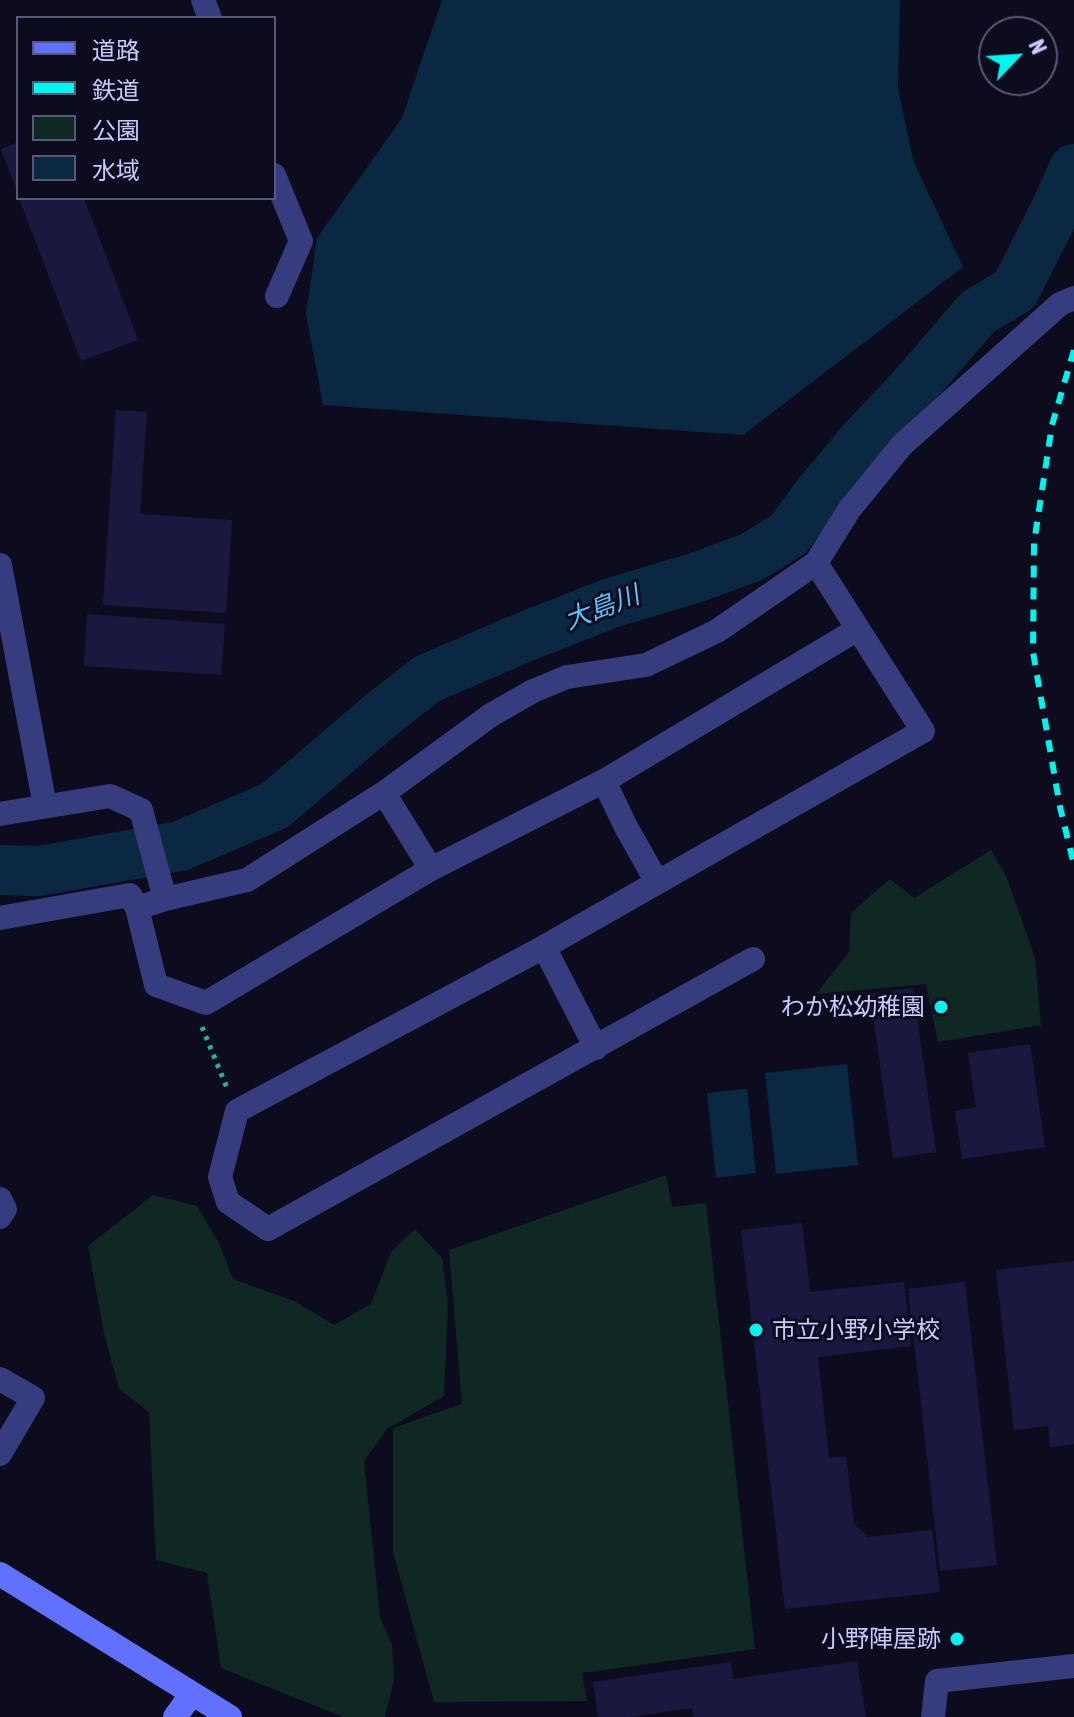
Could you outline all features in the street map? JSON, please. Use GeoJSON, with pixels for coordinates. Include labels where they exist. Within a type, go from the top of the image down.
{"type":"FeatureCollection","features":[{"type":"Feature","properties":{"kind":"street"},"geometry":{"type":"LineString","coordinates":[[276,180],[301,241],[277,296]]}},
{"type":"Feature","properties":{"kind":"street"},"geometry":{"type":"LineString","coordinates":[[137,908],[247,880],[384,793],[491,715],[533,691],[567,677],[646,665],[717,631],[816,563],[849,510],[902,445],[1060,304],[1074,298]]}},
{"type":"Feature","properties":{"kind":"street"},"geometry":{"type":"LineString","coordinates":[[753,959],[268,1229],[228,1202],[220,1177],[237,1111],[544,947],[923,731],[816,563]]}},
{"type":"Feature","properties":{"kind":"street"},"geometry":{"type":"LineString","coordinates":[[1,579],[45,806]]}},
{"type":"Feature","properties":{"kind":"street"},"geometry":{"type":"LineString","coordinates":[[0,918],[130,895],[137,908],[156,985],[206,1003],[431,869],[604,781],[858,629]]}},
{"type":"Feature","properties":{"kind":"street"},"geometry":{"type":"LineString","coordinates":[[604,781],[657,882]]}},
{"type":"Feature","properties":{"kind":"street"},"geometry":{"type":"LineString","coordinates":[[384,793],[431,869]]}},
{"type":"Feature","properties":{"kind":"street"},"geometry":{"type":"LineString","coordinates":[[0,814],[110,796],[141,810],[165,899]]}},
{"type":"Feature","properties":{"kind":"street"},"geometry":{"type":"LineString","coordinates":[[544,947],[596,1048]]}},
{"type":"Feature","properties":{"kind":"street"},"geometry":{"type":"LineString","coordinates":[[0,1199],[5,1209],[0,1217]]}},
{"type":"Feature","properties":{"kind":"street"},"geometry":{"type":"LineString","coordinates":[[0,1379],[33,1398],[0,1454]]}},
{"type":"Feature","properties":{"kind":"street"},"geometry":{"type":"LineString","coordinates":[[0,1574],[230,1717]]}},
{"type":"Feature","properties":{"kind":"street"},"geometry":{"type":"LineString","coordinates":[[933,1717],[937,1681],[1074,1666]]}},
{"type":"Feature","properties":{"kind":"street"},"geometry":{"type":"LineString","coordinates":[[175,1717],[192,1694]]}},
{"type":"Feature","properties":{"kind":"path"},"geometry":{"type":"LineString","coordinates":[[206,1003],[200,1022],[216,1062]]}},
{"type":"Feature","properties":{"kind":"green space"},"geometry":{"type":"Polygon","coordinates":[[[991,850],[1007,878],[1035,958],[1041,1025],[938,1042],[926,984],[816,994],[849,952],[851,913],[890,879],[914,898],[991,850]]]}},
{"type":"Feature","properties":{"kind":"green space"},"geometry":{"type":"Polygon","coordinates":[[[666,1175],[672,1207],[706,1203],[755,1649],[582,1673],[587,1701],[434,1702],[393,1552],[393,1428],[462,1404],[449,1250],[666,1175]]]}},
{"type":"Feature","properties":{"kind":"green space"},"geometry":{"type":"Polygon","coordinates":[[[153,1195],[197,1206],[219,1243],[233,1279],[294,1301],[334,1325],[371,1304],[391,1252],[415,1229],[442,1258],[448,1305],[444,1396],[387,1429],[364,1461],[380,1617],[392,1645],[394,1680],[385,1717],[343,1717],[221,1668],[207,1573],[156,1560],[149,1412],[119,1389],[104,1333],[88,1246],[153,1195]]]}},
{"type":"Feature","properties":{"kind":"water"},"geometry":{"type":"Polygon","coordinates":[[[442,0],[900,0],[898,88],[913,160],[963,267],[743,435],[323,405],[306,314],[317,238],[402,118],[442,0]]]}},
{"type":"Feature","properties":{"kind":"water"},"geometry":{"type":"Polygon","coordinates":[[[847,1064],[858,1165],[776,1174],[765,1073],[847,1064]]]}},
{"type":"Feature","properties":{"kind":"water"},"geometry":{"type":"Polygon","coordinates":[[[747,1089],[756,1173],[716,1178],[707,1093],[747,1089]]]}},
{"type":"Feature","properties":{"kind":"building"},"geometry":{"type":"Polygon","coordinates":[[[16,143],[16,189],[1,149],[16,143]]]}},
{"type":"Feature","properties":{"kind":"building"},"geometry":{"type":"Polygon","coordinates":[[[20,200],[85,200],[138,340],[81,361],[20,200]]]}},
{"type":"Feature","properties":{"kind":"building"},"geometry":{"type":"Polygon","coordinates":[[[116,410],[147,412],[140,514],[232,520],[226,613],[103,605],[116,410]]]}},
{"type":"Feature","properties":{"kind":"building"},"geometry":{"type":"Polygon","coordinates":[[[87,614],[225,624],[221,675],[84,666],[87,614]]]}},
{"type":"Feature","properties":{"kind":"building"},"geometry":{"type":"Polygon","coordinates":[[[913,988],[936,1152],[893,1158],[870,994],[913,988]]]}},
{"type":"Feature","properties":{"kind":"building"},"geometry":{"type":"Polygon","coordinates":[[[1030,1044],[1045,1147],[962,1159],[955,1111],[976,1107],[968,1053],[1030,1044]]]}},
{"type":"Feature","properties":{"kind":"building"},"geometry":{"type":"Polygon","coordinates":[[[802,1223],[810,1292],[904,1282],[911,1346],[818,1357],[829,1458],[846,1456],[854,1524],[868,1537],[932,1530],[940,1592],[785,1609],[741,1230],[802,1223]]]}},
{"type":"Feature","properties":{"kind":"building"},"geometry":{"type":"Polygon","coordinates":[[[1074,1261],[1074,1444],[1050,1447],[1048,1426],[1014,1430],[996,1270],[1074,1261]]]}},
{"type":"Feature","properties":{"kind":"building"},"geometry":{"type":"Polygon","coordinates":[[[965,1282],[997,1565],[940,1571],[908,1289],[965,1282]]]}},
{"type":"Feature","properties":{"kind":"building"},"geometry":{"type":"Polygon","coordinates":[[[857,1661],[866,1717],[693,1717],[692,1708],[630,1717],[598,1717],[593,1682],[731,1662],[733,1679],[857,1661]]]}},
{"type":"Feature","properties":{"kind":"waterway","name":"大島川"},"geometry":{"type":"LineString","coordinates":[[0,870],[39,871],[180,846],[274,806],[427,679],[611,603],[752,557],[789,534],[860,444],[978,312],[1015,290],[1074,169]]}},
{"type":"Feature","properties":{"kind":"railway"},"geometry":{"type":"LineString","coordinates":[[1074,350],[1052,425],[1034,543],[1033,652],[1060,807],[1074,865]]}},
{"type":"Feature","properties":{"kind":"place","name":"わか松幼稚園"},"geometry":{"type":"Point","coordinates":[941,1007]}},
{"type":"Feature","properties":{"kind":"place","name":"市立小野小学校"},"geometry":{"type":"Point","coordinates":[756,1330]}},
{"type":"Feature","properties":{"kind":"place","name":"小野陣屋跡"},"geometry":{"type":"Point","coordinates":[957,1639]}}]}
